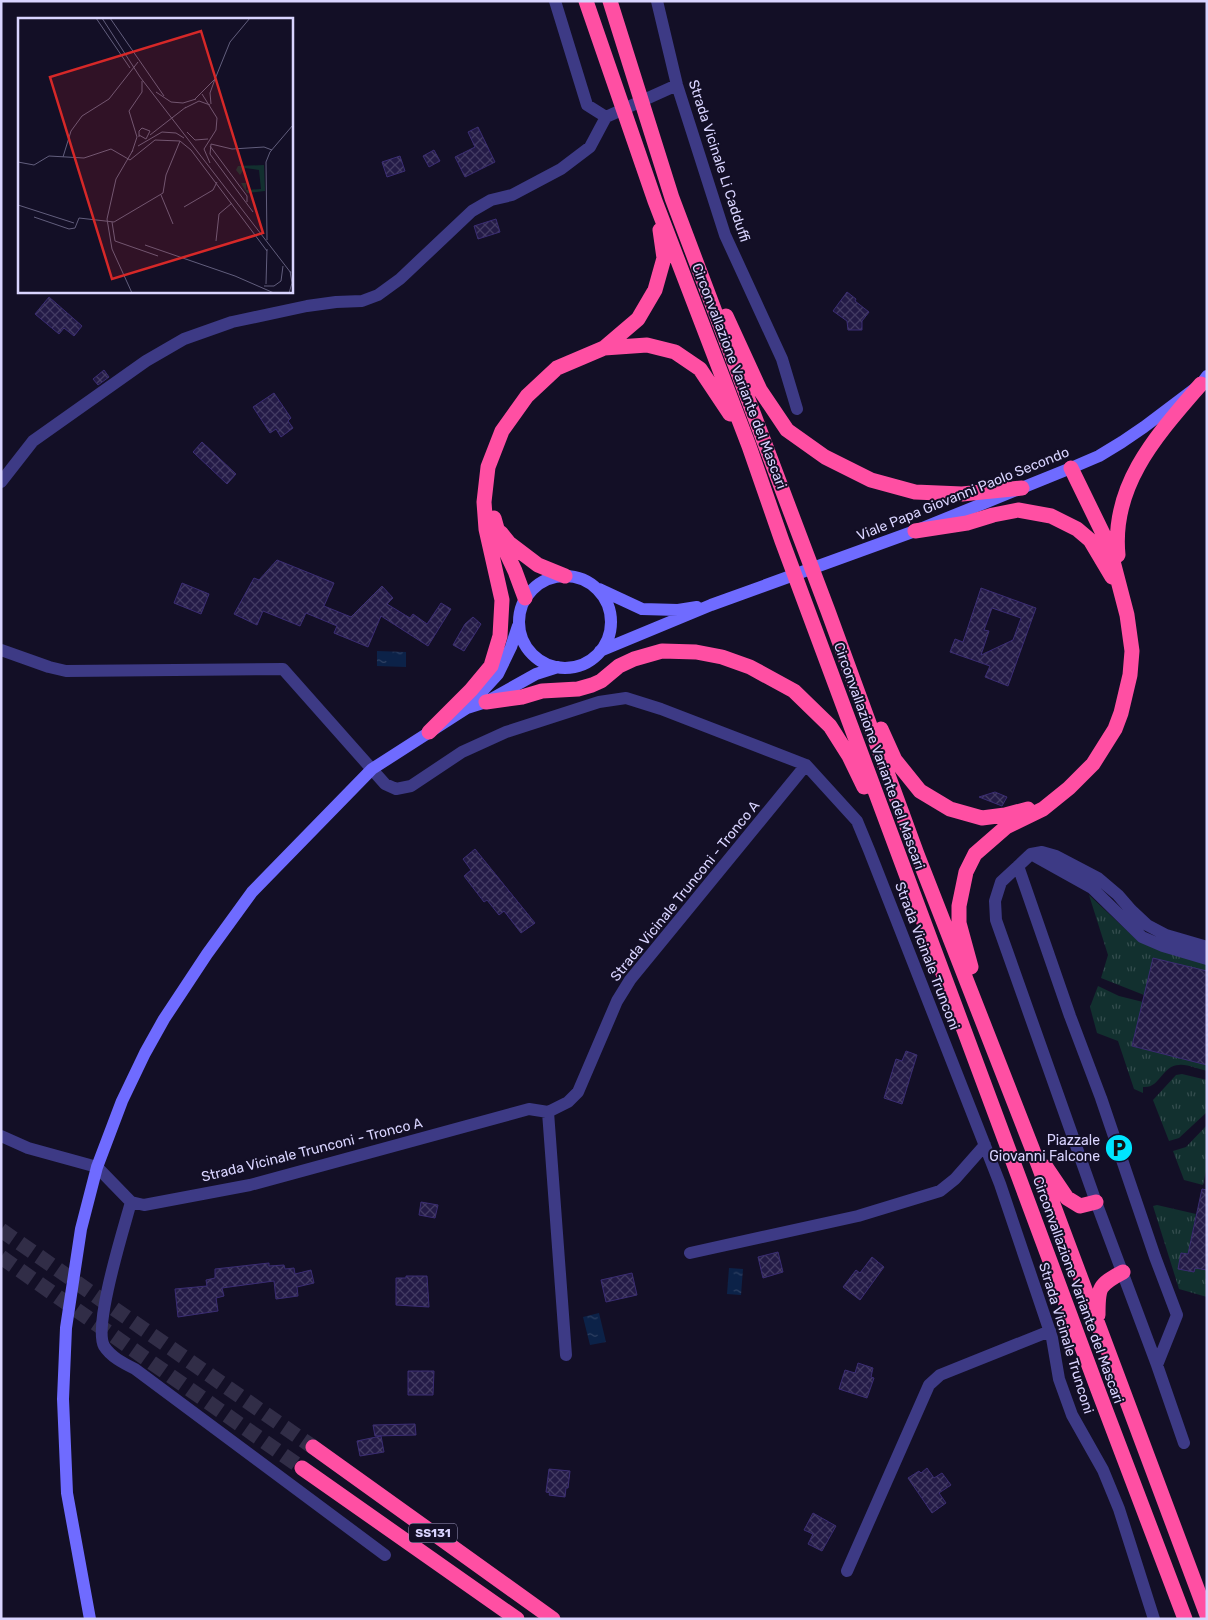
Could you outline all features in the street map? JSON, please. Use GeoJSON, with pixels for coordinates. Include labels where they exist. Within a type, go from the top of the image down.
{"type":"FeatureCollection","features":[{"type":"Feature","properties":{"kind":"highway","name":"Circonvallazione Variante del Mascari"},"geometry":{"type":"LineString","coordinates":[[586,1],[655,201],[750,446],[782,541],[902,865],[1098,1390],[1186,1619]]}},
{"type":"Feature","properties":{"kind":"highway","name":"Circonvallazione Variante del Mascari"},"geometry":{"type":"LineString","coordinates":[[610,1],[672,198],[828,611],[917,854],[1032,1148],[1207,1615]]}},
{"type":"Feature","properties":{"kind":"highway"},"geometry":{"type":"LineString","coordinates":[[672,198],[760,390],[788,430],[825,457],[871,480],[915,492],[962,494],[1022,488]]}},
{"type":"Feature","properties":{"kind":"highway"},"geometry":{"type":"LineString","coordinates":[[429,732],[471,690],[490,666],[500,636],[502,600],[486,529],[484,502],[488,467],[502,431],[527,396],[557,368],[604,348],[638,319],[654,290],[664,258],[655,201]]}},
{"type":"Feature","properties":{"kind":"highway"},"geometry":{"type":"LineString","coordinates":[[604,348],[647,345],[675,352],[700,369],[750,446]]}},
{"type":"Feature","properties":{"kind":"highway"},"geometry":{"type":"LineString","coordinates":[[1121,593],[1116,536],[1122,501],[1132,477],[1145,454],[1169,421],[1204,380]]}},
{"type":"Feature","properties":{"kind":"highway"},"geometry":{"type":"LineString","coordinates":[[488,467],[496,528],[525,598]]}},
{"type":"Feature","properties":{"kind":"highway"},"geometry":{"type":"LineString","coordinates":[[1006,1080],[959,923],[959,906],[966,872],[975,854],[988,842],[1006,827],[1043,810],[1093,764],[1108,741],[1121,713],[1132,664],[1127,615],[1109,546],[1071,468]]}},
{"type":"Feature","properties":{"kind":"highway"},"geometry":{"type":"LineString","coordinates":[[915,531],[966,523],[993,514],[1018,510],[1051,516],[1077,529],[1090,540],[1121,593]]}},
{"type":"Feature","properties":{"kind":"highway"},"geometry":{"type":"LineString","coordinates":[[496,528],[538,565],[565,576]]}},
{"type":"Feature","properties":{"kind":"highway"},"geometry":{"type":"LineString","coordinates":[[828,611],[895,760],[920,791],[950,809],[982,818],[1005,815],[1030,808],[1057,797]]}},
{"type":"Feature","properties":{"kind":"highway"},"geometry":{"type":"LineString","coordinates":[[486,702],[522,697],[542,691],[592,685],[619,666],[634,659],[662,651],[696,652],[722,657],[750,667],[794,691],[830,726],[849,756],[902,865]]}},
{"type":"Feature","properties":{"kind":"highway"},"geometry":{"type":"LineString","coordinates":[[1032,1148],[1067,1198],[1080,1206],[1098,1207]]}},
{"type":"Feature","properties":{"kind":"highway"},"geometry":{"type":"LineString","coordinates":[[1098,1326],[1098,1292],[1106,1281],[1123,1272]]}},
{"type":"Feature","properties":{"kind":"highway","name":"SS131"},"geometry":{"type":"LineString","coordinates":[[313,1447],[553,1619]]}},
{"type":"Feature","properties":{"kind":"highway","name":"SS131"},"geometry":{"type":"LineString","coordinates":[[302,1468],[517,1619]]}},
{"type":"Feature","properties":{"kind":"main road","name":"Viale Papa Giovanni Paolo Secondo"},"geometry":{"type":"LineString","coordinates":[[600,651],[711,604],[915,531],[1099,456],[1144,428],[1204,380]]}},
{"type":"Feature","properties":{"kind":"main road"},"geometry":{"type":"LineString","coordinates":[[467,708],[498,674],[519,625],[520,611],[525,598],[538,584],[556,576],[585,580],[593,585],[606,602],[611,622],[608,638],[600,651],[595,657],[574,667],[558,667],[541,662],[523,642],[519,625]]}},
{"type":"Feature","properties":{"kind":"main road","name":"Viale Papa Giovanni Paolo Secondo"},"geometry":{"type":"LineString","coordinates":[[593,585],[619,600],[642,609],[678,610],[711,604]]}},
{"type":"Feature","properties":{"kind":"main road"},"geometry":{"type":"LineString","coordinates":[[90,1619],[67,1493],[63,1399],[66,1328],[80,1229],[97,1167],[122,1101],[145,1053],[164,1019],[207,954],[252,892],[372,769],[467,708],[486,702],[536,674],[558,667]]}},
{"type":"Feature","properties":{"kind":"street"},"geometry":{"type":"LineString","coordinates":[[555,1],[587,105],[606,117]]}},
{"type":"Feature","properties":{"kind":"street","name":"Strada Vicinale Li Cadduffi"},"geometry":{"type":"LineString","coordinates":[[657,1],[677,85],[725,235],[782,359],[797,409]]}},
{"type":"Feature","properties":{"kind":"street"},"geometry":{"type":"LineString","coordinates":[[1,482],[33,441],[146,360],[184,339],[232,322],[307,306],[362,301],[378,295],[400,279],[472,210],[492,200],[512,195],[561,169],[590,147],[606,117],[677,85]]}},
{"type":"Feature","properties":{"kind":"street"},"geometry":{"type":"LineString","coordinates":[[1,650],[66,671],[283,669],[372,769]]}},
{"type":"Feature","properties":{"kind":"street","name":"Strada Vicinale Trunconi"},"geometry":{"type":"LineString","coordinates":[[372,769],[385,784],[396,789],[411,786],[462,752],[506,732],[599,702],[626,698],[661,709],[806,764],[857,821],[1000,1184],[1050,1331],[1060,1379],[1072,1415],[1102,1470],[1119,1509],[1154,1619]]}},
{"type":"Feature","properties":{"kind":"street","name":"Strada Vicinale Trunconi - Tronco A"},"geometry":{"type":"LineString","coordinates":[[131,1202],[144,1205],[250,1185],[530,1109],[548,1112],[568,1102],[578,1092],[617,1001],[630,980],[806,764]]}},
{"type":"Feature","properties":{"kind":"street"},"geometry":{"type":"LineString","coordinates":[[1184,1444],[996,920],[995,901],[1001,882],[1031,854],[1042,852],[1056,856],[1098,878],[1118,895],[1130,910],[1147,925],[1166,935],[1207,947]]}},
{"type":"Feature","properties":{"kind":"street"},"geometry":{"type":"LineString","coordinates":[[1031,854],[1092,888],[1142,937],[1163,946],[1207,959]]}},
{"type":"Feature","properties":{"kind":"street"},"geometry":{"type":"LineString","coordinates":[[1018,866],[1177,1315],[1157,1365]]}},
{"type":"Feature","properties":{"kind":"street"},"geometry":{"type":"LineString","coordinates":[[548,1112],[566,1355]]}},
{"type":"Feature","properties":{"kind":"street"},"geometry":{"type":"LineString","coordinates":[[1,1136],[28,1148],[97,1167],[131,1202],[102,1316],[103,1345],[115,1358],[140,1373],[385,1555]]}},
{"type":"Feature","properties":{"kind":"street"},"geometry":{"type":"LineString","coordinates":[[690,1253],[858,1216],[940,1191],[955,1179],[985,1145]]}},
{"type":"Feature","properties":{"kind":"street"},"geometry":{"type":"LineString","coordinates":[[847,1571],[929,1385],[940,1375],[1050,1331]]}},
{"type":"Feature","properties":{"kind":"green space"},"geometry":{"type":"Polygon","coordinates":[[[1089,895],[1137,940],[1207,962],[1207,971],[1144,995],[1101,978],[1108,955],[1089,895]]]}},
{"type":"Feature","properties":{"kind":"green space"},"geometry":{"type":"Polygon","coordinates":[[[1098,986],[1119,996],[1143,1002],[1132,1046],[1207,1065],[1207,1071],[1185,1065],[1173,1066],[1149,1087],[1143,1087],[1143,1093],[1134,1089],[1118,1041],[1097,1033],[1090,1007],[1098,986]]]}},
{"type":"Feature","properties":{"kind":"green space"},"geometry":{"type":"Polygon","coordinates":[[[1182,1074],[1207,1080],[1207,1112],[1179,1138],[1169,1141],[1153,1100],[1176,1075],[1182,1074]]]}},
{"type":"Feature","properties":{"kind":"green space"},"geometry":{"type":"Polygon","coordinates":[[[1207,1125],[1207,1166],[1203,1185],[1184,1180],[1173,1151],[1186,1147],[1207,1125]]]}},
{"type":"Feature","properties":{"kind":"green space"},"geometry":{"type":"Polygon","coordinates":[[[1157,1205],[1196,1214],[1188,1254],[1181,1253],[1178,1268],[1194,1272],[1195,1268],[1207,1270],[1207,1297],[1179,1289],[1153,1206],[1157,1205]]]}},
{"type":"Feature","properties":{"kind":"water"},"geometry":{"type":"Polygon","coordinates":[[[377,651],[406,652],[406,667],[377,666],[377,651]]]}},
{"type":"Feature","properties":{"kind":"water"},"geometry":{"type":"Polygon","coordinates":[[[729,1268],[743,1269],[741,1295],[727,1294],[729,1268]]]}},
{"type":"Feature","properties":{"kind":"water"},"geometry":{"type":"Polygon","coordinates":[[[599,1313],[606,1342],[590,1345],[583,1317],[599,1313]]]}},
{"type":"Feature","properties":{"kind":"building"},"geometry":{"type":"Polygon","coordinates":[[[478,127],[495,162],[465,177],[455,157],[475,147],[468,132],[478,127]]]}},
{"type":"Feature","properties":{"kind":"building"},"geometry":{"type":"Polygon","coordinates":[[[434,150],[440,161],[429,167],[423,156],[434,150]]]}},
{"type":"Feature","properties":{"kind":"building"},"geometry":{"type":"Polygon","coordinates":[[[400,156],[405,171],[387,177],[382,162],[400,156]]]}},
{"type":"Feature","properties":{"kind":"building"},"geometry":{"type":"Polygon","coordinates":[[[496,219],[500,232],[478,239],[474,226],[496,219]]]}},
{"type":"Feature","properties":{"kind":"building"},"geometry":{"type":"Polygon","coordinates":[[[847,292],[869,312],[862,321],[862,330],[848,330],[847,321],[833,311],[847,292]]]}},
{"type":"Feature","properties":{"kind":"building"},"geometry":{"type":"Polygon","coordinates":[[[49,297],[82,326],[74,336],[64,328],[59,334],[35,314],[49,297]]]}},
{"type":"Feature","properties":{"kind":"building"},"geometry":{"type":"Polygon","coordinates":[[[104,370],[109,377],[98,385],[93,379],[104,370]]]}},
{"type":"Feature","properties":{"kind":"building"},"geometry":{"type":"Polygon","coordinates":[[[274,393],[291,418],[288,421],[293,428],[281,437],[276,429],[270,433],[253,407],[274,393]]]}},
{"type":"Feature","properties":{"kind":"building"},"geometry":{"type":"Polygon","coordinates":[[[202,442],[236,474],[227,484],[193,452],[202,442]]]}},
{"type":"Feature","properties":{"kind":"building"},"geometry":{"type":"Polygon","coordinates":[[[277,560],[334,583],[324,606],[351,617],[382,586],[393,598],[387,604],[410,618],[413,614],[427,624],[441,603],[451,609],[428,646],[381,616],[368,647],[334,633],[337,626],[306,613],[300,626],[263,611],[257,625],[234,614],[254,578],[259,580],[277,560]]]}},
{"type":"Feature","properties":{"kind":"building"},"geometry":{"type":"Polygon","coordinates":[[[182,583],[209,594],[201,614],[174,603],[182,583]]]}},
{"type":"Feature","properties":{"kind":"building"},"geometry":{"type":"Polygon","coordinates":[[[981,588],[1036,608],[1008,686],[985,677],[990,666],[950,652],[955,639],[963,642],[981,588]],[[992,608],[984,630],[989,631],[981,655],[1013,640],[1021,618],[992,608]]]}},
{"type":"Feature","properties":{"kind":"building"},"geometry":{"type":"Polygon","coordinates":[[[473,617],[481,624],[464,651],[453,645],[465,624],[473,617]]]}},
{"type":"Feature","properties":{"kind":"building"},"geometry":{"type":"Polygon","coordinates":[[[995,792],[1007,797],[1002,806],[979,797],[995,792]]]}},
{"type":"Feature","properties":{"kind":"building"},"geometry":{"type":"Polygon","coordinates":[[[475,849],[535,923],[521,933],[504,911],[499,915],[487,900],[484,902],[464,876],[471,870],[463,859],[475,849]]]}},
{"type":"Feature","properties":{"kind":"building"},"geometry":{"type":"Polygon","coordinates":[[[1153,958],[1207,971],[1207,1065],[1132,1046],[1153,958]]]}},
{"type":"Feature","properties":{"kind":"building"},"geometry":{"type":"Polygon","coordinates":[[[906,1051],[917,1055],[902,1104],[884,1098],[896,1059],[902,1061],[906,1051]]]}},
{"type":"Feature","properties":{"kind":"building"},"geometry":{"type":"Polygon","coordinates":[[[1202,1189],[1207,1190],[1207,1270],[1195,1268],[1194,1272],[1178,1269],[1181,1253],[1188,1254],[1202,1189]]]}},
{"type":"Feature","properties":{"kind":"building"},"geometry":{"type":"Polygon","coordinates":[[[421,1202],[438,1205],[435,1218],[419,1215],[421,1202]]]}},
{"type":"Feature","properties":{"kind":"building"},"geometry":{"type":"Polygon","coordinates":[[[778,1252],[783,1272],[763,1278],[758,1257],[778,1252]]]}},
{"type":"Feature","properties":{"kind":"building"},"geometry":{"type":"Polygon","coordinates":[[[872,1257],[884,1267],[860,1300],[843,1287],[856,1270],[860,1273],[872,1257]]]}},
{"type":"Feature","properties":{"kind":"building"},"geometry":{"type":"Polygon","coordinates":[[[269,1263],[269,1266],[284,1265],[285,1269],[294,1268],[295,1274],[311,1270],[314,1283],[297,1287],[298,1296],[276,1299],[274,1281],[222,1288],[224,1296],[216,1298],[218,1311],[178,1317],[175,1289],[207,1286],[206,1280],[215,1278],[215,1269],[269,1263]]]}},
{"type":"Feature","properties":{"kind":"building"},"geometry":{"type":"Polygon","coordinates":[[[632,1273],[637,1295],[606,1302],[601,1280],[632,1273]]]}},
{"type":"Feature","properties":{"kind":"building"},"geometry":{"type":"Polygon","coordinates":[[[406,1276],[427,1276],[429,1307],[396,1305],[396,1278],[406,1278],[406,1276]]]}},
{"type":"Feature","properties":{"kind":"building"},"geometry":{"type":"Polygon","coordinates":[[[858,1363],[873,1368],[871,1377],[874,1378],[867,1398],[839,1389],[845,1370],[855,1373],[858,1363]]]}},
{"type":"Feature","properties":{"kind":"building"},"geometry":{"type":"Polygon","coordinates":[[[408,1371],[434,1371],[433,1395],[408,1395],[408,1371]]]}},
{"type":"Feature","properties":{"kind":"building"},"geometry":{"type":"Polygon","coordinates":[[[415,1424],[416,1435],[375,1436],[373,1425],[415,1424]]]}},
{"type":"Feature","properties":{"kind":"building"},"geometry":{"type":"Polygon","coordinates":[[[381,1436],[384,1452],[360,1456],[357,1441],[381,1436]]]}},
{"type":"Feature","properties":{"kind":"building"},"geometry":{"type":"Polygon","coordinates":[[[927,1468],[934,1478],[942,1473],[951,1485],[939,1493],[946,1503],[932,1513],[908,1478],[919,1471],[921,1473],[927,1468]]]}},
{"type":"Feature","properties":{"kind":"building"},"geometry":{"type":"Polygon","coordinates":[[[549,1469],[570,1471],[565,1497],[549,1495],[550,1493],[546,1492],[549,1469]]]}},
{"type":"Feature","properties":{"kind":"building"},"geometry":{"type":"Polygon","coordinates":[[[813,1513],[836,1526],[822,1551],[808,1544],[813,1534],[804,1530],[813,1513]]]}},
{"type":"Feature","properties":{"kind":"tunnel"},"geometry":{"type":"LineString","coordinates":[[1,1230],[313,1447]]}},
{"type":"Feature","properties":{"kind":"tunnel"},"geometry":{"type":"LineString","coordinates":[[1,1257],[302,1468]]}},
{"type":"Feature","properties":{"kind":"place","name":"Piazzale Giovanni Falcone"},"geometry":{"type":"Point","coordinates":[1119,1148]}}]}
